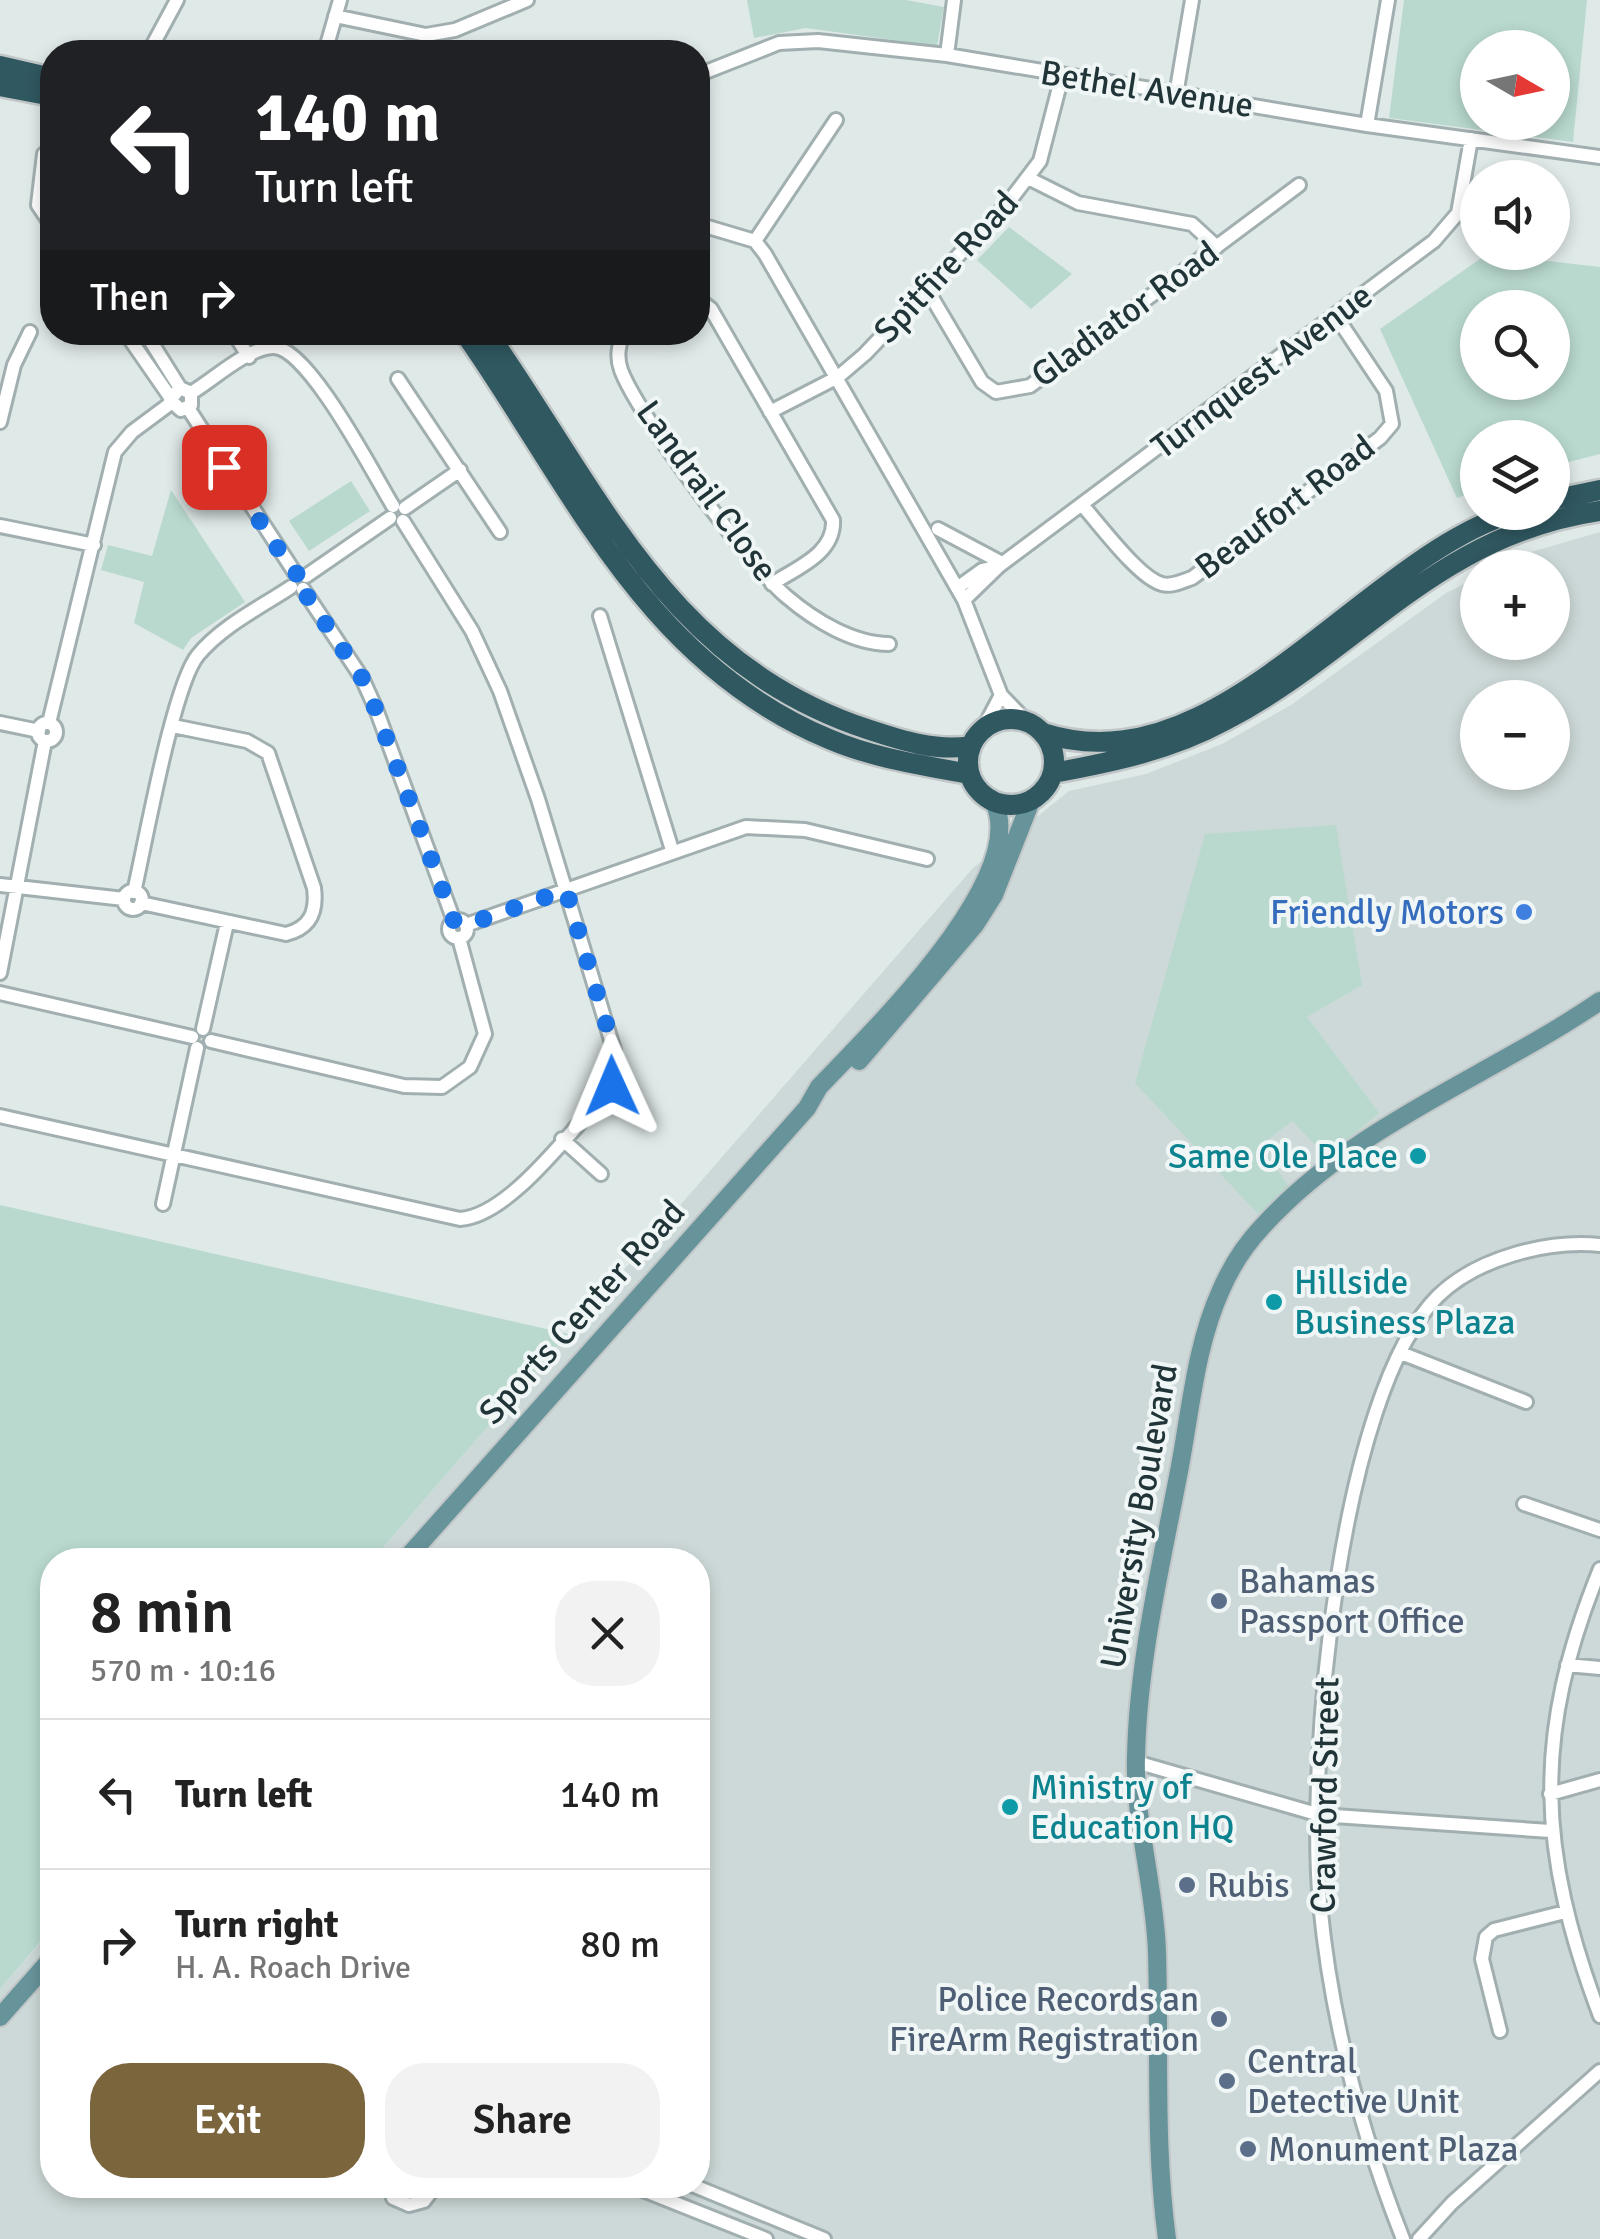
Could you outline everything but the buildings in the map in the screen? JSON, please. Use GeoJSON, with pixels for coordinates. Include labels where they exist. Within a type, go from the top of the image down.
{"type":"FeatureCollection","features":[{"type":"Feature","properties":{"kind":"highway"},"geometry":{"type":"LineString","coordinates":[[0,66],[40,75]]}},
{"type":"Feature","properties":{"kind":"highway"},"geometry":{"type":"LineString","coordinates":[[0,86],[40,94]]}},
{"type":"Feature","properties":{"kind":"highway"},"geometry":{"type":"LineString","coordinates":[[472,345],[602,547],[658,619],[694,654],[772,711],[827,739],[896,760],[969,774]]}},
{"type":"Feature","properties":{"kind":"highway"},"geometry":{"type":"LineString","coordinates":[[496,345],[640,563],[702,634],[790,697],[852,724],[934,746],[977,737],[1003,719],[1074,742],[1123,738],[1203,714],[1332,630],[1415,562],[1468,530]]}},
{"type":"Feature","properties":{"kind":"highway"},"geometry":{"type":"LineString","coordinates":[[1570,496],[1600,490]]}},
{"type":"Feature","properties":{"kind":"highway"},"geometry":{"type":"LineString","coordinates":[[1052,774],[1152,751],[1227,720],[1448,564],[1518,533],[1600,511]]}},
{"type":"Feature","properties":{"kind":"highway"},"geometry":{"type":"LineString","coordinates":[[977,737],[969,774],[979,792],[994,802],[1012,805],[1030,800],[1043,790],[1052,774],[1053,754],[1035,727]]}},
{"type":"Feature","properties":{"kind":"main road","name":"Sports Center Road"},"geometry":{"type":"LineString","coordinates":[[806,1108],[825,1096],[956,952],[994,894],[1030,800]]}},
{"type":"Feature","properties":{"kind":"main road","name":"Sports Center Road"},"geometry":{"type":"LineString","coordinates":[[416,1548],[806,1108],[819,1087],[964,920],[997,849],[1000,821],[994,802]]}},
{"type":"Feature","properties":{"kind":"main road","name":"University Boulevard"},"geometry":{"type":"LineString","coordinates":[[1167,2239],[1158,2176],[1156,1929],[1136,1762],[1145,1657],[1197,1367],[1220,1292],[1237,1258],[1268,1220],[1382,1129],[1452,1085],[1555,1032],[1600,1001]]}},
{"type":"Feature","properties":{"kind":"main road"},"geometry":{"type":"LineString","coordinates":[[0,2017],[40,1972]]}},
{"type":"Feature","properties":{"kind":"street"},"geometry":{"type":"LineString","coordinates":[[155,40],[177,0]]}},
{"type":"Feature","properties":{"kind":"street"},"geometry":{"type":"LineString","coordinates":[[328,40],[340,0]]}},
{"type":"Feature","properties":{"kind":"street"},"geometry":{"type":"LineString","coordinates":[[335,16],[426,35],[456,30],[528,0]]}},
{"type":"Feature","properties":{"kind":"street"},"geometry":{"type":"LineString","coordinates":[[947,55],[954,0]]}},
{"type":"Feature","properties":{"kind":"street"},"geometry":{"type":"LineString","coordinates":[[1176,94],[1192,0]]}},
{"type":"Feature","properties":{"kind":"street"},"geometry":{"type":"LineString","coordinates":[[1368,125],[1388,0]]}},
{"type":"Feature","properties":{"kind":"street","name":"Bethel Avenue"},"geometry":{"type":"LineString","coordinates":[[710,70],[779,44],[818,40],[947,55],[1460,138]]}},
{"type":"Feature","properties":{"kind":"street","name":"Spitfire Road"},"geometry":{"type":"LineString","coordinates":[[770,412],[838,377],[928,291],[1028,178],[1048,141],[1062,76]]}},
{"type":"Feature","properties":{"kind":"street"},"geometry":{"type":"LineString","coordinates":[[755,242],[836,120]]}},
{"type":"Feature","properties":{"kind":"street","name":"Turnquest Avenue"},"geometry":{"type":"LineString","coordinates":[[960,594],[1336,316],[1451,224],[1463,196],[1471,140]]}},
{"type":"Feature","properties":{"kind":"street","name":"Bethel Avenue"},"geometry":{"type":"LineString","coordinates":[[1478,140],[1600,157]]}},
{"type":"Feature","properties":{"kind":"street"},"geometry":{"type":"LineString","coordinates":[[1028,178],[1078,202],[1192,224],[1217,247]]}},
{"type":"Feature","properties":{"kind":"street","name":"Gladiator Road"},"geometry":{"type":"LineString","coordinates":[[928,291],[982,382],[996,392],[1030,386],[1299,185]]}},
{"type":"Feature","properties":{"kind":"street"},"geometry":{"type":"LineString","coordinates":[[710,228],[755,242],[838,377],[960,594],[1002,695],[1035,727]]}},
{"type":"Feature","properties":{"kind":"street"},"geometry":{"type":"LineString","coordinates":[[710,309],[833,528],[816,556],[772,584]]}},
{"type":"Feature","properties":{"kind":"street","name":"Beaufort Road"},"geometry":{"type":"LineString","coordinates":[[1083,506],[1148,577],[1164,585],[1179,583],[1192,578],[1380,438],[1392,424],[1386,391],[1336,316]]}},
{"type":"Feature","properties":{"kind":"street"},"geometry":{"type":"LineString","coordinates":[[0,422],[14,365],[30,332]]}},
{"type":"Feature","properties":{"kind":"street"},"geometry":{"type":"LineString","coordinates":[[0,992],[404,1086],[432,1088],[451,1083],[475,1060],[485,1034],[460,928],[369,694],[188,408],[136,345]]}},
{"type":"Feature","properties":{"kind":"street"},"geometry":{"type":"LineString","coordinates":[[151,345],[178,395]]}},
{"type":"Feature","properties":{"kind":"street"},"geometry":{"type":"LineString","coordinates":[[242,345],[249,356]]}},
{"type":"Feature","properties":{"kind":"street","name":"Landrail Close"},"geometry":{"type":"LineString","coordinates":[[620,345],[623,375],[680,463],[772,584],[831,626],[864,640],[889,644]]}},
{"type":"Feature","properties":{"kind":"street"},"geometry":{"type":"LineString","coordinates":[[0,973],[44,731],[115,452],[132,432],[178,395],[249,356],[272,347],[298,357],[487,660],[517,736],[616,1062],[607,1093],[506,1200],[482,1214],[460,1219],[0,1116]]}},
{"type":"Feature","properties":{"kind":"street"},"geometry":{"type":"LineString","coordinates":[[398,379],[500,532]]}},
{"type":"Feature","properties":{"kind":"street"},"geometry":{"type":"LineString","coordinates":[[133,898],[173,726],[196,657],[229,628],[460,470]]}},
{"type":"Feature","properties":{"kind":"street"},"geometry":{"type":"LineString","coordinates":[[0,526],[94,545]]}},
{"type":"Feature","properties":{"kind":"street"},"geometry":{"type":"LineString","coordinates":[[938,529],[1001,564]]}},
{"type":"Feature","properties":{"kind":"street"},"geometry":{"type":"LineString","coordinates":[[600,616],[672,850]]}},
{"type":"Feature","properties":{"kind":"street"},"geometry":{"type":"LineString","coordinates":[[977,737],[1002,695]]}},
{"type":"Feature","properties":{"kind":"street"},"geometry":{"type":"LineString","coordinates":[[0,723],[44,731]]}},
{"type":"Feature","properties":{"kind":"street"},"geometry":{"type":"LineString","coordinates":[[0,885],[133,898],[227,923],[286,934],[300,930],[315,910],[314,888],[268,754],[256,744],[173,726]]}},
{"type":"Feature","properties":{"kind":"street"},"geometry":{"type":"LineString","coordinates":[[460,928],[746,827],[785,826],[927,859]]}},
{"type":"Feature","properties":{"kind":"street"},"geometry":{"type":"LineString","coordinates":[[164,1204],[227,923]]}},
{"type":"Feature","properties":{"kind":"street"},"geometry":{"type":"LineString","coordinates":[[562,1139],[601,1174]]}},
{"type":"Feature","properties":{"kind":"street","name":"Crawford Street"},"geometry":{"type":"LineString","coordinates":[[1404,2239],[1356,2109],[1334,2013],[1320,1899],[1323,1705],[1347,1524],[1371,1430],[1416,1324],[1456,1280],[1526,1252],[1563,1245],[1600,1245]]}},
{"type":"Feature","properties":{"kind":"street"},"geometry":{"type":"LineString","coordinates":[[1401,1353],[1526,1402]]}},
{"type":"Feature","properties":{"kind":"street"},"geometry":{"type":"LineString","coordinates":[[1524,1504],[1600,1530]]}},
{"type":"Feature","properties":{"kind":"street"},"geometry":{"type":"LineString","coordinates":[[1599,1574],[1567,1666],[1555,1726],[1550,1831],[1565,1912],[1600,2016]]}},
{"type":"Feature","properties":{"kind":"street"},"geometry":{"type":"LineString","coordinates":[[1567,1666],[1600,1668]]}},
{"type":"Feature","properties":{"kind":"street"},"geometry":{"type":"LineString","coordinates":[[1136,1762],[1320,1816],[1550,1831]]}},
{"type":"Feature","properties":{"kind":"street"},"geometry":{"type":"LineString","coordinates":[[1550,1794],[1600,1780]]}},
{"type":"Feature","properties":{"kind":"street"},"geometry":{"type":"LineString","coordinates":[[1500,2031],[1482,1959],[1486,1937],[1494,1930],[1565,1912]]}},
{"type":"Feature","properties":{"kind":"street"},"geometry":{"type":"LineString","coordinates":[[1419,2239],[1468,2188],[1600,2071]]}},
{"type":"Feature","properties":{"kind":"street"},"geometry":{"type":"LineString","coordinates":[[710,2192],[824,2239]]}},
{"type":"Feature","properties":{"kind":"street"},"geometry":{"type":"LineString","coordinates":[[394,2198],[409,2206],[426,2198]]}},
{"type":"Feature","properties":{"kind":"street"},"geometry":{"type":"LineString","coordinates":[[663,2198],[766,2239]]}},
{"type":"Feature","properties":{"kind":"shaded area"},"geometry":{"type":"Polygon","coordinates":[[[1600,532],[1600,2239],[0,2239],[0,1989],[40,1943],[40,2198],[710,2198],[710,1548],[382,1548],[973,868],[1069,791],[1146,774],[1222,744],[1291,705],[1460,586],[1460,660],[1570,660],[1570,550],[1538,550],[1600,532]]]}},
{"type":"Feature","properties":{"kind":"green space"},"geometry":{"type":"Polygon","coordinates":[[[747,0],[906,0],[944,7],[937,46],[806,28],[754,38],[747,0]]]}},
{"type":"Feature","properties":{"kind":"green space"},"geometry":{"type":"Polygon","coordinates":[[[1404,0],[1587,0],[1573,142],[1558,140],[1570,140],[1570,30],[1460,30],[1460,127],[1389,118],[1404,0]]]}},
{"type":"Feature","properties":{"kind":"green space"},"geometry":{"type":"Polygon","coordinates":[[[1009,227],[1072,274],[1031,309],[977,260],[1009,227]]]}},
{"type":"Feature","properties":{"kind":"green space"},"geometry":{"type":"Polygon","coordinates":[[[1570,264],[1600,267],[1600,454],[1570,462],[1570,420],[1460,420],[1457,498],[1380,329],[1464,270],[1570,270],[1570,264]]]}},
{"type":"Feature","properties":{"kind":"green space"},"geometry":{"type":"Polygon","coordinates":[[[351,481],[370,511],[309,551],[289,521],[351,481]]]}},
{"type":"Feature","properties":{"kind":"green space"},"geometry":{"type":"Polygon","coordinates":[[[171,490],[245,602],[191,638],[183,650],[134,623],[144,582],[101,570],[108,545],[152,556],[171,490]]]}},
{"type":"Feature","properties":{"kind":"green space"},"geometry":{"type":"Polygon","coordinates":[[[1336,825],[1362,985],[1307,1017],[1379,1113],[1327,1157],[1292,1121],[1265,1142],[1270,1160],[1290,1188],[1258,1214],[1135,1083],[1205,834],[1336,825]]]}},
{"type":"Feature","properties":{"kind":"green space"},"geometry":{"type":"Polygon","coordinates":[[[0,1205],[568,1334],[382,1548],[40,1548],[40,1942],[0,1989],[0,1205]]]}},
{"type":"Feature","properties":{"kind":"place","name":"Friendly Motors"},"geometry":{"type":"Point","coordinates":[1524,912]}},
{"type":"Feature","properties":{"kind":"place","name":"Same Ole Place"},"geometry":{"type":"Point","coordinates":[1418,1156]}},
{"type":"Feature","properties":{"kind":"place","name":"Hillside Business Plaza"},"geometry":{"type":"Point","coordinates":[1274,1302]}},
{"type":"Feature","properties":{"kind":"place","name":"Bahamas Passport Office"},"geometry":{"type":"Point","coordinates":[1219,1601]}},
{"type":"Feature","properties":{"kind":"place","name":"Ministry of Education HQ"},"geometry":{"type":"Point","coordinates":[1010,1807]}},
{"type":"Feature","properties":{"kind":"place","name":"Rubis"},"geometry":{"type":"Point","coordinates":[1187,1885]}},
{"type":"Feature","properties":{"kind":"place","name":"Police Records an FireArm Registration"},"geometry":{"type":"Point","coordinates":[1219,2019]}},
{"type":"Feature","properties":{"kind":"place","name":"Central Detective Unit"},"geometry":{"type":"Point","coordinates":[1227,2081]}},
{"type":"Feature","properties":{"kind":"place","name":"Monument Plaza"},"geometry":{"type":"Point","coordinates":[1248,2149]}},
{"type":"Feature","properties":{"kind":"route"},"geometry":{"type":"LineString","coordinates":[[224,467],[294,573],[306,576],[308,582],[303,590],[362,678],[412,797],[454,921],[466,925],[566,890],[614,1050],[612,1086]]}}]}
